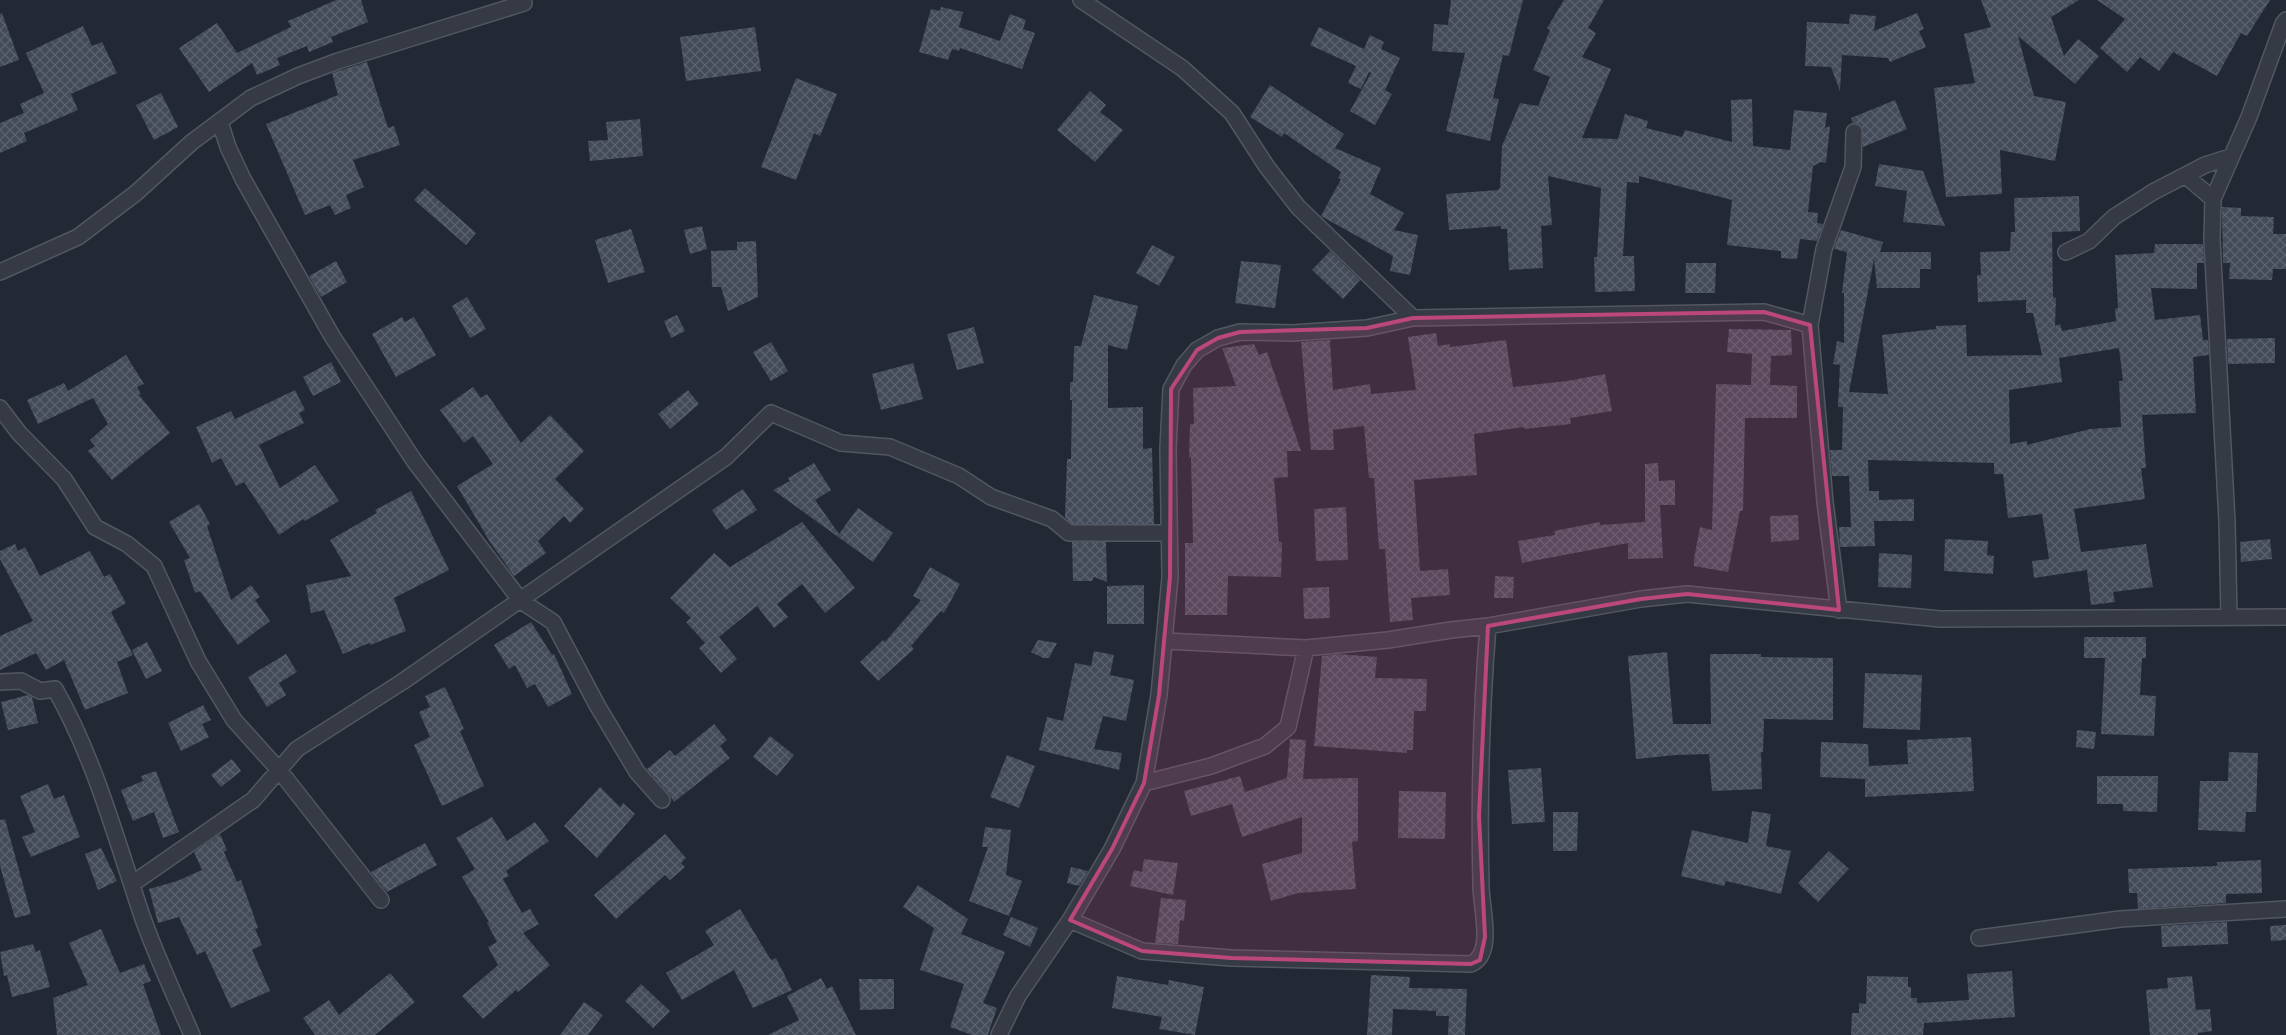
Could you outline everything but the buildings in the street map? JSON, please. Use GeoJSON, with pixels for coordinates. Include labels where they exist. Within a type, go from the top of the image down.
{"type":"FeatureCollection","features":[{"type":"Feature","properties":{"kind":"street"},"geometry":{"type":"LineString","coordinates":[[1081,0],[1182,68],[1232,113],[1267,167],[1298,207],[1413,318]]}},
{"type":"Feature","properties":{"kind":"street"},"geometry":{"type":"LineString","coordinates":[[0,272],[78,237],[136,193],[192,142],[250,98],[298,76],[338,61],[528,1]]}},
{"type":"Feature","properties":{"kind":"street"},"geometry":{"type":"LineString","coordinates":[[2229,617],[2227,521],[2212,240],[2213,199],[2249,117],[2286,20]]}},
{"type":"Feature","properties":{"kind":"street"},"geometry":{"type":"LineString","coordinates":[[220,122],[228,147],[243,179],[332,336],[415,462],[521,601],[553,622],[597,705],[627,756],[637,772],[662,800]]}},
{"type":"Feature","properties":{"kind":"street"},"geometry":{"type":"LineString","coordinates":[[1839,610],[1824,492],[1810,325],[1824,249],[1853,167],[1854,132]]}},
{"type":"Feature","properties":{"kind":"street"},"geometry":{"type":"LineString","coordinates":[[2066,252],[2089,241],[2114,217],[2153,192],[2205,165],[2230,158]]}},
{"type":"Feature","properties":{"kind":"street"},"geometry":{"type":"LineString","coordinates":[[2186,176],[2213,199]]}},
{"type":"Feature","properties":{"kind":"street"},"geometry":{"type":"LineString","coordinates":[[999,1035],[1018,996],[1070,920],[1112,849],[1144,783],[1165,641],[1170,577],[1168,448],[1171,389],[1184,365],[1197,350],[1218,338],[1240,332],[1292,333],[1367,328],[1413,318],[1764,312],[1810,325]]}},
{"type":"Feature","properties":{"kind":"street"},"geometry":{"type":"LineString","coordinates":[[0,408],[19,433],[64,479],[95,526],[127,544],[154,566],[198,661],[234,720],[279,770],[381,900]]}},
{"type":"Feature","properties":{"kind":"street"},"geometry":{"type":"LineString","coordinates":[[132,884],[253,800],[297,750],[402,682],[521,601],[726,457],[771,413],[841,443],[890,447],[958,476],[991,497],[1052,519],[1069,533],[1169,532]]}},
{"type":"Feature","properties":{"kind":"street"},"geometry":{"type":"LineString","coordinates":[[1165,641],[1306,648],[1388,640],[1488,626],[1642,598],[1687,594],[1940,619],[2286,617]]}},
{"type":"Feature","properties":{"kind":"street"},"geometry":{"type":"LineString","coordinates":[[1070,920],[1142,951],[1231,958],[1471,964],[1480,960],[1483,954],[1485,937],[1481,898],[1479,816],[1488,626]]}},
{"type":"Feature","properties":{"kind":"street"},"geometry":{"type":"LineString","coordinates":[[1144,783],[1211,766],[1265,746],[1288,728],[1306,648]]}},
{"type":"Feature","properties":{"kind":"street"},"geometry":{"type":"LineString","coordinates":[[0,682],[21,681],[40,691],[55,689],[70,716],[100,790],[159,959],[192,1035]]}},
{"type":"Feature","properties":{"kind":"street"},"geometry":{"type":"LineString","coordinates":[[1979,938],[2120,919],[2286,909]]}},
{"type":"Feature","properties":{"kind":"highlighted area"},"geometry":{"type":"Polygon","coordinates":[[[1764,312],[1810,325],[1839,610],[1687,594],[1641,599],[1488,626],[1479,816],[1485,937],[1480,960],[1471,964],[1231,958],[1142,951],[1070,920],[1112,849],[1144,783],[1159,695],[1170,577],[1171,389],[1197,350],[1218,338],[1240,332],[1367,328],[1413,318],[1764,312]]]}}]}
